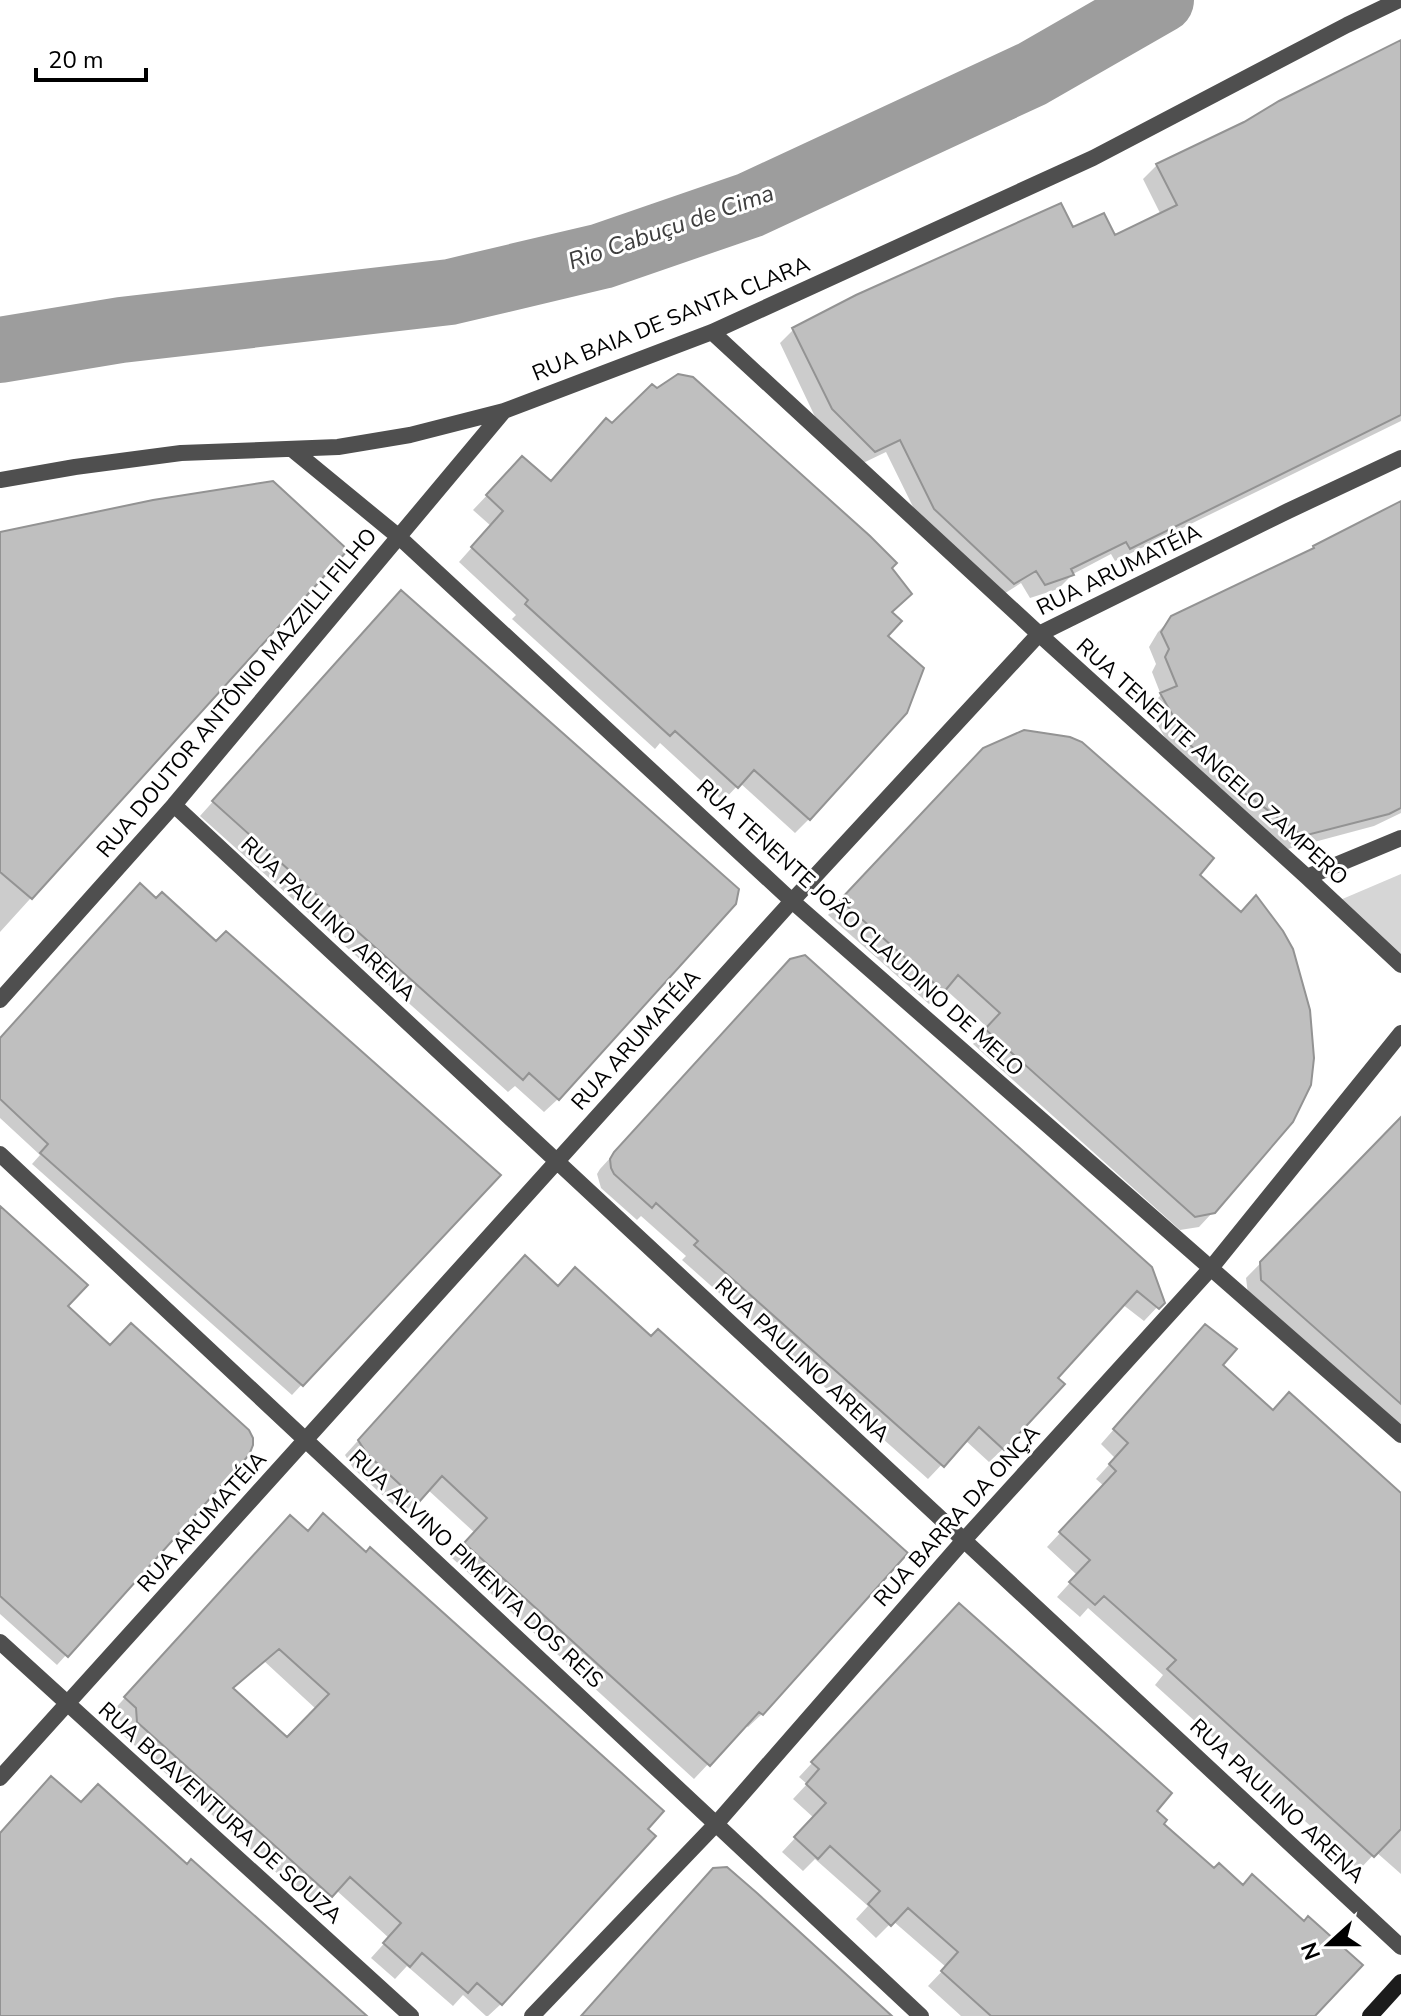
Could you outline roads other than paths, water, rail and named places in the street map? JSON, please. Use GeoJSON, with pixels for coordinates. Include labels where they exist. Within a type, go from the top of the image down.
{"type":"FeatureCollection","features":[{"type":"Feature","properties":{"kind":"main road"},"geometry":{"type":"LineString","coordinates":[[1370,2016],[1401,1982]]}},
{"type":"Feature","properties":{"kind":"street","name":"RUA BAIA DE SANTA CLARA"},"geometry":{"type":"LineString","coordinates":[[0,480],[181,453],[338,447],[410,435],[504,411],[712,332],[1093,158],[1399,0]]}},
{"type":"Feature","properties":{"kind":"street","name":"RUA TENENTE ANGELO ZAMPERO"},"geometry":{"type":"LineString","coordinates":[[712,332],[1401,965]]}},
{"type":"Feature","properties":{"kind":"street","name":"RUA DOUTOR ANTÔNIO MAZZILLI FILHO"},"geometry":{"type":"LineString","coordinates":[[0,1000],[174,805],[504,411]]}},
{"type":"Feature","properties":{"kind":"street","name":"RUA TENENTE JOÃO CLAUDINO DE MELO"},"geometry":{"type":"LineString","coordinates":[[293,450],[399,537],[792,901],[1401,1435]]}},
{"type":"Feature","properties":{"kind":"street","name":"RUA ARUMATÉIA"},"geometry":{"type":"LineString","coordinates":[[0,1778],[792,901],[1039,634],[1401,458]]}},
{"type":"Feature","properties":{"kind":"street","name":"RUA PAULINO ARENA"},"geometry":{"type":"LineString","coordinates":[[174,805],[1401,1947]]}},
{"type":"Feature","properties":{"kind":"street"},"geometry":{"type":"LineString","coordinates":[[1307,877],[1401,838]]}},
{"type":"Feature","properties":{"kind":"street","name":"RUA BARRA DA ONÇA"},"geometry":{"type":"LineString","coordinates":[[532,2016],[716,1824],[964,1540],[1211,1268],[1401,1033]]}},
{"type":"Feature","properties":{"kind":"street","name":"RUA ALVINO PIMENTA DOS REIS"},"geometry":{"type":"LineString","coordinates":[[0,1154],[921,2016]]}},
{"type":"Feature","properties":{"kind":"street","name":"RUA BOAVENTURA DE SOUZA"},"geometry":{"type":"LineString","coordinates":[[0,1642],[411,2016]]}},
{"type":"Feature","properties":{"kind":"waterway","name":"Rio Cabuçu de Cima"},"geometry":{"type":"LineString","coordinates":[[0,350],[121,330],[450,292],[602,256],[750,205],[1032,74],[1161,0]]}}]}
